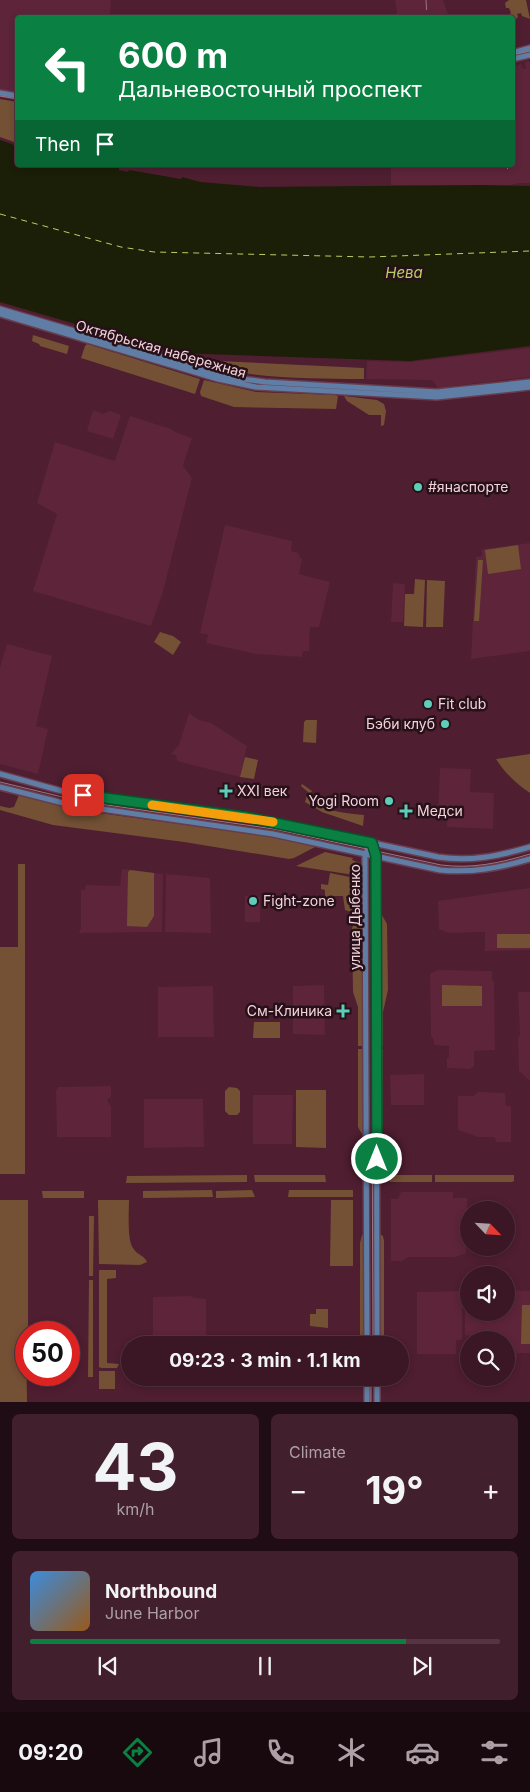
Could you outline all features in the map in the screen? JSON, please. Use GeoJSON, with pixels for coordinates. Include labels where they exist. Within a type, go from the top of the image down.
{"type":"FeatureCollection","features":[{"type":"Feature","properties":{"kind":"main road"},"geometry":{"type":"LineString","coordinates":[[515,52],[530,48]]}},
{"type":"Feature","properties":{"kind":"main road"},"geometry":{"type":"LineString","coordinates":[[515,59],[530,55]]}},
{"type":"Feature","properties":{"kind":"main road"},"geometry":{"type":"LineString","coordinates":[[0,93],[15,96]]}},
{"type":"Feature","properties":{"kind":"main road","name":"Октябрьская набережная"},"geometry":{"type":"LineString","coordinates":[[0,308],[242,380],[437,395]]}},
{"type":"Feature","properties":{"kind":"main road","name":"Октябрьская набережная"},"geometry":{"type":"LineString","coordinates":[[0,314],[244,386],[271,389],[437,395]]}},
{"type":"Feature","properties":{"kind":"main road"},"geometry":{"type":"LineString","coordinates":[[437,395],[530,382]]}},
{"type":"Feature","properties":{"kind":"main road"},"geometry":{"type":"LineString","coordinates":[[437,395],[530,387]]}},
{"type":"Feature","properties":{"kind":"main road"},"geometry":{"type":"LineString","coordinates":[[0,774],[69,793],[275,822],[452,859],[483,858],[530,847]]}},
{"type":"Feature","properties":{"kind":"main road"},"geometry":{"type":"LineString","coordinates":[[0,787],[67,804],[254,830],[440,870],[462,872],[500,868],[530,859]]}},
{"type":"Feature","properties":{"kind":"main road","name":"улица Дыбенко"},"geometry":{"type":"LineString","coordinates":[[367,1336],[366,854],[372,843]]}},
{"type":"Feature","properties":{"kind":"main road","name":"улица Дыбенко"},"geometry":{"type":"LineString","coordinates":[[372,843],[376,856],[377,1336]]}},
{"type":"Feature","properties":{"kind":"main road"},"geometry":{"type":"LineString","coordinates":[[367,1386],[367,1402]]}},
{"type":"Feature","properties":{"kind":"main road"},"geometry":{"type":"LineString","coordinates":[[377,1386],[377,1402]]}},
{"type":"Feature","properties":{"kind":"shaded area"},"geometry":{"type":"Polygon","coordinates":[[[0,0],[111,0],[110,15],[15,15],[15,92],[0,89],[0,0]]]}},
{"type":"Feature","properties":{"kind":"shaded area"},"geometry":{"type":"Polygon","coordinates":[[[395,0],[443,0],[448,15],[395,15],[397,13],[395,0]]]}},
{"type":"Feature","properties":{"kind":"shaded area"},"geometry":{"type":"Polygon","coordinates":[[[509,0],[526,0],[530,19],[522,16],[521,13],[517,14],[518,17],[515,20],[515,15],[508,15],[511,13],[509,8],[506,8],[505,3],[509,0]]]}},
{"type":"Feature","properties":{"kind":"shaded area"},"geometry":{"type":"Polygon","coordinates":[[[530,61],[530,183],[508,186],[391,185],[391,167],[515,167],[515,65],[517,66],[521,63],[523,69],[526,69],[525,62],[530,61]]]}},
{"type":"Feature","properties":{"kind":"shaded area"},"geometry":{"type":"Polygon","coordinates":[[[0,99],[15,102],[15,142],[0,137],[0,99]]]}},
{"type":"Feature","properties":{"kind":"shaded area"},"geometry":{"type":"Polygon","coordinates":[[[33,335],[69,346],[67,354],[40,346],[32,341],[33,335]]]}},
{"type":"Feature","properties":{"kind":"shaded area"},"geometry":{"type":"Polygon","coordinates":[[[87,344],[200,379],[195,394],[81,358],[87,344]]]}},
{"type":"Feature","properties":{"kind":"shaded area"},"geometry":{"type":"Polygon","coordinates":[[[530,348],[530,377],[437,388],[431,380],[366,379],[367,361],[410,362],[530,348]]]}},
{"type":"Feature","properties":{"kind":"shaded area"},"geometry":{"type":"Polygon","coordinates":[[[219,361],[364,368],[364,379],[266,376],[208,365],[219,361]]]}},
{"type":"Feature","properties":{"kind":"shaded area"},"geometry":{"type":"Polygon","coordinates":[[[204,380],[256,392],[335,395],[338,396],[336,409],[234,407],[201,396],[200,392],[204,380]]]}},
{"type":"Feature","properties":{"kind":"shaded area"},"geometry":{"type":"Polygon","coordinates":[[[344,396],[377,400],[384,404],[386,411],[384,425],[381,426],[381,415],[369,415],[347,401],[344,396]]]}},
{"type":"Feature","properties":{"kind":"shaded area"},"geometry":{"type":"Polygon","coordinates":[[[93,410],[103,414],[110,411],[121,415],[113,439],[87,431],[93,410]]]}},
{"type":"Feature","properties":{"kind":"shaded area"},"geometry":{"type":"Polygon","coordinates":[[[130,416],[192,438],[183,466],[192,478],[162,595],[151,626],[33,591],[57,514],[37,503],[55,442],[115,461],[130,416]]]}},
{"type":"Feature","properties":{"kind":"shaded area"},"geometry":{"type":"Polygon","coordinates":[[[225,525],[291,541],[291,551],[298,553],[302,560],[299,574],[330,582],[319,627],[310,627],[309,651],[303,651],[302,657],[256,654],[206,643],[208,635],[200,633],[225,525]]]}},
{"type":"Feature","properties":{"kind":"shaded area"},"geometry":{"type":"Polygon","coordinates":[[[530,543],[530,651],[471,659],[476,557],[482,556],[482,549],[530,543]]]}},
{"type":"Feature","properties":{"kind":"shaded area"},"geometry":{"type":"Polygon","coordinates":[[[518,545],[521,569],[488,574],[485,550],[518,545]]]}},
{"type":"Feature","properties":{"kind":"shaded area"},"geometry":{"type":"Polygon","coordinates":[[[478,560],[483,560],[479,621],[474,621],[478,560]]]}},
{"type":"Feature","properties":{"kind":"shaded area"},"geometry":{"type":"Polygon","coordinates":[[[415,579],[425,580],[423,627],[404,626],[405,594],[414,594],[415,579]]]}},
{"type":"Feature","properties":{"kind":"shaded area"},"geometry":{"type":"Polygon","coordinates":[[[427,580],[445,581],[443,627],[426,627],[427,580]]]}},
{"type":"Feature","properties":{"kind":"shaded area"},"geometry":{"type":"Polygon","coordinates":[[[393,583],[405,584],[403,622],[391,622],[393,583]]]}},
{"type":"Feature","properties":{"kind":"shaded area"},"geometry":{"type":"Polygon","coordinates":[[[160,632],[173,636],[181,642],[173,655],[154,642],[160,632]]]}},
{"type":"Feature","properties":{"kind":"shaded area"},"geometry":{"type":"Polygon","coordinates":[[[7,644],[52,656],[36,726],[48,729],[38,774],[0,764],[0,667],[7,644]]]}},
{"type":"Feature","properties":{"kind":"shaded area"},"geometry":{"type":"Polygon","coordinates":[[[189,713],[199,720],[211,723],[247,746],[240,777],[177,761],[176,755],[171,754],[179,745],[189,713]]]}},
{"type":"Feature","properties":{"kind":"shaded area"},"geometry":{"type":"Polygon","coordinates":[[[306,720],[317,720],[316,743],[303,742],[304,722],[306,720]]]}},
{"type":"Feature","properties":{"kind":"shaded area"},"geometry":{"type":"Polygon","coordinates":[[[530,754],[530,793],[511,778],[496,759],[530,754]]]}},
{"type":"Feature","properties":{"kind":"shaded area"},"geometry":{"type":"Polygon","coordinates":[[[245,757],[258,760],[254,779],[240,777],[245,757]]]}},
{"type":"Feature","properties":{"kind":"shaded area"},"geometry":{"type":"Polygon","coordinates":[[[440,768],[471,769],[470,792],[494,793],[493,829],[447,827],[447,819],[438,813],[440,768]]]}},
{"type":"Feature","properties":{"kind":"shaded area"},"geometry":{"type":"Polygon","coordinates":[[[302,784],[312,791],[310,800],[316,804],[336,811],[364,815],[363,826],[322,812],[305,802],[308,792],[301,786],[302,784]]]}},
{"type":"Feature","properties":{"kind":"shaded area"},"geometry":{"type":"Polygon","coordinates":[[[19,795],[85,811],[273,837],[315,847],[289,859],[184,842],[53,825],[0,810],[0,806],[14,807],[19,795]]]}},
{"type":"Feature","properties":{"kind":"shaded area"},"geometry":{"type":"Polygon","coordinates":[[[325,852],[353,858],[352,860],[360,863],[360,872],[354,875],[296,866],[325,852]]]}},
{"type":"Feature","properties":{"kind":"shaded area"},"geometry":{"type":"Polygon","coordinates":[[[18,864],[25,864],[25,1174],[0,1174],[0,947],[18,947],[18,864]]]}},
{"type":"Feature","properties":{"kind":"shaded area"},"geometry":{"type":"Polygon","coordinates":[[[122,869],[163,874],[162,932],[79,933],[81,928],[81,890],[85,890],[86,885],[120,886],[122,869]]]}},
{"type":"Feature","properties":{"kind":"shaded area"},"geometry":{"type":"Polygon","coordinates":[[[130,870],[154,873],[154,916],[147,927],[127,926],[128,872],[130,870]]]}},
{"type":"Feature","properties":{"kind":"shaded area"},"geometry":{"type":"Polygon","coordinates":[[[330,873],[360,879],[360,897],[351,912],[345,910],[343,896],[329,896],[329,904],[325,904],[325,890],[321,889],[321,884],[328,885],[330,873]]]}},
{"type":"Feature","properties":{"kind":"shaded area"},"geometry":{"type":"Polygon","coordinates":[[[166,874],[210,878],[211,933],[165,932],[166,874]]]}},
{"type":"Feature","properties":{"kind":"shaded area"},"geometry":{"type":"Polygon","coordinates":[[[530,888],[530,950],[485,951],[485,932],[449,933],[439,929],[438,901],[530,888]]]}},
{"type":"Feature","properties":{"kind":"shaded area"},"geometry":{"type":"Polygon","coordinates":[[[245,896],[260,897],[260,922],[245,922],[245,896]]]}},
{"type":"Feature","properties":{"kind":"shaded area"},"geometry":{"type":"Polygon","coordinates":[[[360,909],[362,910],[364,922],[364,1046],[358,1046],[358,1007],[353,992],[352,928],[360,909]]]}},
{"type":"Feature","properties":{"kind":"shaded area"},"geometry":{"type":"Polygon","coordinates":[[[379,910],[387,924],[388,990],[383,1012],[383,1047],[377,1047],[379,910]]]}},
{"type":"Feature","properties":{"kind":"shaded area"},"geometry":{"type":"Polygon","coordinates":[[[497,934],[530,934],[530,948],[497,948],[497,934]]]}},
{"type":"Feature","properties":{"kind":"shaded area"},"geometry":{"type":"Polygon","coordinates":[[[438,970],[492,971],[492,980],[494,982],[495,1050],[474,1051],[474,1066],[470,1069],[447,1068],[449,1046],[434,1045],[434,1040],[431,1036],[430,974],[438,970]]]}},
{"type":"Feature","properties":{"kind":"shaded area"},"geometry":{"type":"Polygon","coordinates":[[[324,985],[325,1035],[293,1034],[293,986],[324,985]]]}},
{"type":"Feature","properties":{"kind":"shaded area"},"geometry":{"type":"Polygon","coordinates":[[[442,985],[482,986],[482,1006],[442,1006],[442,985]]]}},
{"type":"Feature","properties":{"kind":"shaded area"},"geometry":{"type":"Polygon","coordinates":[[[213,986],[214,1037],[158,1037],[158,987],[213,986]]]}},
{"type":"Feature","properties":{"kind":"shaded area"},"geometry":{"type":"Polygon","coordinates":[[[518,992],[530,992],[530,1081],[519,1071],[518,992]]]}},
{"type":"Feature","properties":{"kind":"shaded area"},"geometry":{"type":"Polygon","coordinates":[[[254,1022],[280,1022],[280,1038],[253,1038],[254,1022]]]}},
{"type":"Feature","properties":{"kind":"shaded area"},"geometry":{"type":"Polygon","coordinates":[[[358,1049],[364,1049],[363,1136],[358,1127],[358,1049]]]}},
{"type":"Feature","properties":{"kind":"shaded area"},"geometry":{"type":"Polygon","coordinates":[[[377,1049],[383,1049],[383,1127],[380,1137],[377,1049]]]}},
{"type":"Feature","properties":{"kind":"shaded area"},"geometry":{"type":"Polygon","coordinates":[[[424,1074],[424,1105],[391,1105],[390,1075],[424,1074]]]}},
{"type":"Feature","properties":{"kind":"shaded area"},"geometry":{"type":"Polygon","coordinates":[[[111,1086],[111,1096],[107,1100],[111,1106],[111,1137],[57,1137],[56,1091],[58,1087],[111,1086]]]}},
{"type":"Feature","properties":{"kind":"shaded area"},"geometry":{"type":"Polygon","coordinates":[[[229,1087],[237,1088],[240,1091],[240,1112],[237,1115],[229,1115],[225,1111],[225,1091],[229,1087]]]}},
{"type":"Feature","properties":{"kind":"shaded area"},"geometry":{"type":"Polygon","coordinates":[[[296,1090],[326,1090],[326,1148],[296,1147],[296,1090]]]}},
{"type":"Feature","properties":{"kind":"shaded area"},"geometry":{"type":"Polygon","coordinates":[[[478,1092],[505,1093],[506,1106],[511,1106],[511,1142],[496,1142],[495,1137],[478,1137],[458,1130],[458,1096],[474,1096],[478,1092]]]}},
{"type":"Feature","properties":{"kind":"shaded area"},"geometry":{"type":"Polygon","coordinates":[[[253,1095],[293,1095],[292,1144],[253,1144],[253,1095]]]}},
{"type":"Feature","properties":{"kind":"shaded area"},"geometry":{"type":"Polygon","coordinates":[[[144,1099],[203,1099],[204,1147],[144,1148],[144,1099]]]}},
{"type":"Feature","properties":{"kind":"shaded area"},"geometry":{"type":"Polygon","coordinates":[[[247,1175],[247,1182],[126,1183],[127,1176],[247,1175]]]}},
{"type":"Feature","properties":{"kind":"shaded area"},"geometry":{"type":"Polygon","coordinates":[[[254,1175],[325,1175],[326,1182],[255,1182],[254,1175]]]}},
{"type":"Feature","properties":{"kind":"shaded area"},"geometry":{"type":"Polygon","coordinates":[[[390,1175],[432,1175],[432,1182],[390,1182],[390,1175]]]}},
{"type":"Feature","properties":{"kind":"shaded area"},"geometry":{"type":"Polygon","coordinates":[[[435,1175],[514,1175],[514,1181],[435,1182],[435,1175]]]}},
{"type":"Feature","properties":{"kind":"shaded area"},"geometry":{"type":"Polygon","coordinates":[[[212,1190],[213,1197],[143,1198],[143,1191],[212,1190]]]}},
{"type":"Feature","properties":{"kind":"shaded area"},"geometry":{"type":"Polygon","coordinates":[[[252,1190],[255,1197],[216,1198],[216,1191],[252,1190]]]}},
{"type":"Feature","properties":{"kind":"shaded area"},"geometry":{"type":"Polygon","coordinates":[[[289,1190],[353,1190],[353,1197],[288,1197],[289,1190]]]}},
{"type":"Feature","properties":{"kind":"shaded area"},"geometry":{"type":"Polygon","coordinates":[[[42,1191],[84,1191],[84,1198],[43,1198],[42,1191]]]}},
{"type":"Feature","properties":{"kind":"shaded area"},"geometry":{"type":"Polygon","coordinates":[[[401,1192],[453,1192],[453,1198],[467,1198],[467,1201],[460,1201],[460,1255],[455,1257],[408,1257],[402,1261],[391,1261],[391,1199],[398,1199],[401,1192]]]}},
{"type":"Feature","properties":{"kind":"shaded area"},"geometry":{"type":"Polygon","coordinates":[[[0,1200],[28,1200],[28,1321],[15,1321],[15,1386],[27,1386],[27,1402],[0,1402],[0,1200]]]}},
{"type":"Feature","properties":{"kind":"shaded area"},"geometry":{"type":"Polygon","coordinates":[[[98,1200],[129,1200],[131,1244],[147,1262],[140,1265],[99,1264],[98,1200]]]}},
{"type":"Feature","properties":{"kind":"shaded area"},"geometry":{"type":"Polygon","coordinates":[[[331,1200],[353,1200],[353,1266],[330,1266],[331,1200]]]}},
{"type":"Feature","properties":{"kind":"shaded area"},"geometry":{"type":"Polygon","coordinates":[[[89,1216],[94,1216],[93,1276],[89,1276],[89,1216]]]}},
{"type":"Feature","properties":{"kind":"shaded area"},"geometry":{"type":"Polygon","coordinates":[[[380,1234],[383,1236],[384,1241],[384,1336],[379,1336],[378,1244],[380,1234]]]}},
{"type":"Feature","properties":{"kind":"shaded area"},"geometry":{"type":"Polygon","coordinates":[[[363,1235],[365,1244],[365,1336],[360,1336],[360,1243],[363,1235]]]}},
{"type":"Feature","properties":{"kind":"shaded area"},"geometry":{"type":"Polygon","coordinates":[[[99,1270],[116,1270],[116,1278],[107,1279],[107,1363],[119,1364],[117,1368],[99,1367],[99,1270]]]}},
{"type":"Feature","properties":{"kind":"shaded area"},"geometry":{"type":"Polygon","coordinates":[[[89,1280],[93,1280],[93,1377],[88,1377],[89,1280]]]}},
{"type":"Feature","properties":{"kind":"shaded area"},"geometry":{"type":"Polygon","coordinates":[[[515,1290],[530,1291],[530,1353],[517,1353],[517,1359],[515,1359],[515,1331],[465,1331],[465,1321],[515,1321],[515,1290]]]}},
{"type":"Feature","properties":{"kind":"shaded area"},"geometry":{"type":"Polygon","coordinates":[[[460,1291],[462,1331],[460,1331],[460,1340],[456,1340],[456,1354],[417,1354],[417,1292],[460,1291]]]}},
{"type":"Feature","properties":{"kind":"shaded area"},"geometry":{"type":"Polygon","coordinates":[[[192,1296],[193,1298],[206,1299],[206,1336],[153,1336],[153,1297],[192,1296]]]}},
{"type":"Feature","properties":{"kind":"shaded area"},"geometry":{"type":"Polygon","coordinates":[[[522,1305],[530,1305],[530,1344],[521,1344],[522,1305]]]}},
{"type":"Feature","properties":{"kind":"shaded area"},"geometry":{"type":"Polygon","coordinates":[[[316,1309],[328,1309],[328,1328],[310,1326],[310,1314],[316,1314],[316,1309]]]}},
{"type":"Feature","properties":{"kind":"shaded area"},"geometry":{"type":"Polygon","coordinates":[[[99,1371],[115,1371],[115,1389],[99,1389],[99,1371]]]}},
{"type":"Feature","properties":{"kind":"water","name":"Нева"},"geometry":{"type":"Polygon","coordinates":[[[0,140],[15,146],[15,167],[116,167],[119,170],[128,172],[129,170],[181,179],[182,177],[200,182],[260,187],[530,186],[530,346],[410,361],[175,353],[0,302],[0,140]]]}},
{"type":"Feature","properties":{"kind":"ferry route"},"geometry":{"type":"LineString","coordinates":[[0,214],[121,247],[154,252],[370,257],[530,251]]}},
{"type":"Feature","properties":{"kind":"tram line"},"geometry":{"type":"LineString","coordinates":[[515,54],[530,51]]}},
{"type":"Feature","properties":{"kind":"tram line"},"geometry":{"type":"LineString","coordinates":[[0,96],[15,98]]}},
{"type":"Feature","properties":{"kind":"tram line"},"geometry":{"type":"LineString","coordinates":[[0,782],[79,801],[274,829],[441,865],[464,866],[486,864],[530,854]]}},
{"type":"Feature","properties":{"kind":"tram line"},"geometry":{"type":"LineString","coordinates":[[363,846],[370,852],[371,860],[373,1336]]}},
{"type":"Feature","properties":{"kind":"tram line"},"geometry":{"type":"LineString","coordinates":[[371,1386],[371,1402]]}},
{"type":"Feature","properties":{"kind":"railway"},"geometry":{"type":"LineString","coordinates":[[426,0],[427,15]]}},
{"type":"Feature","properties":{"kind":"slow traffic"},"geometry":{"type":"LineString","coordinates":[[152,805],[273,822]]}},
{"type":"Feature","properties":{"kind":"place","name":"#янаспорте"},"geometry":{"type":"Point","coordinates":[418,487]}},
{"type":"Feature","properties":{"kind":"place","name":"Fit club"},"geometry":{"type":"Point","coordinates":[428,704]}},
{"type":"Feature","properties":{"kind":"place","name":"Бэби клуб"},"geometry":{"type":"Point","coordinates":[445,724]}},
{"type":"Feature","properties":{"kind":"place","name":"XXI век"},"geometry":{"type":"Point","coordinates":[226,791]}},
{"type":"Feature","properties":{"kind":"place","name":"Yogi Room"},"geometry":{"type":"Point","coordinates":[389,801]}},
{"type":"Feature","properties":{"kind":"place","name":"Медси"},"geometry":{"type":"Point","coordinates":[406,811]}},
{"type":"Feature","properties":{"kind":"place","name":"Fight-zone"},"geometry":{"type":"Point","coordinates":[253,901]}},
{"type":"Feature","properties":{"kind":"place","name":"См-Клиника"},"geometry":{"type":"Point","coordinates":[343,1011]}},
{"type":"Feature","properties":{"kind":"route"},"geometry":{"type":"LineString","coordinates":[[83,795],[246,817],[372,843],[376,856],[377,1159]]}}]}
